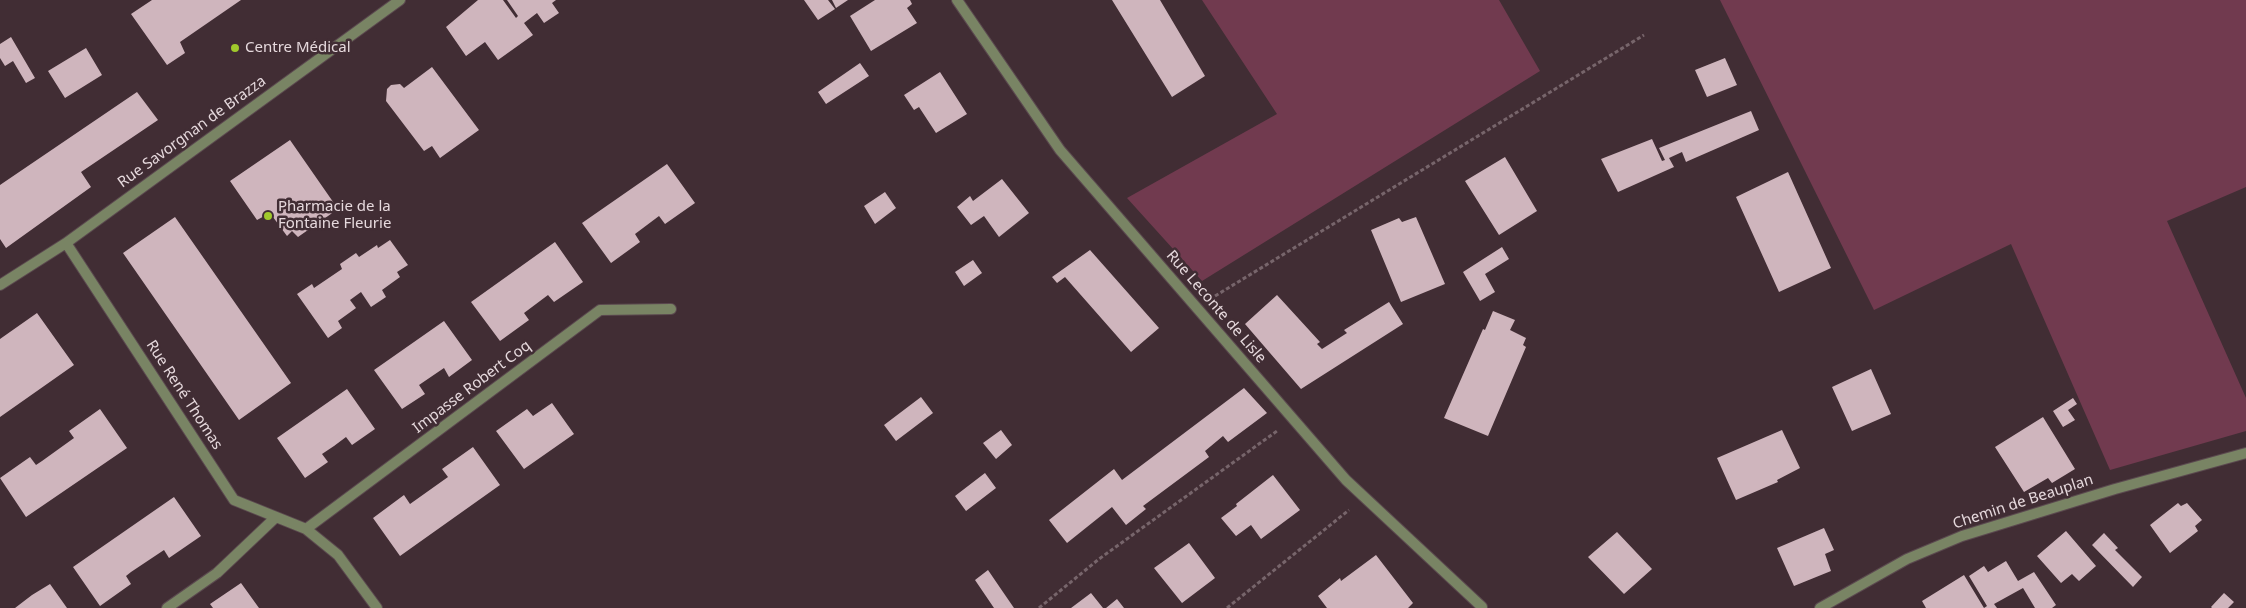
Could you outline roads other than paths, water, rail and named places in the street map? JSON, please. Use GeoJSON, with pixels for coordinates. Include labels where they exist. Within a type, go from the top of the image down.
{"type":"FeatureCollection","features":[{"type":"Feature","properties":{"kind":"street","name":"Rue Savorgnan de Brazza"},"geometry":{"type":"LineString","coordinates":[[0,285],[66,243],[400,0]]}},
{"type":"Feature","properties":{"kind":"street","name":"Rue Leconte de Lisle"},"geometry":{"type":"LineString","coordinates":[[957,0],[1060,150],[1196,308],[1346,480],[1483,608]]}},
{"type":"Feature","properties":{"kind":"street","name":"Rue René Thomas"},"geometry":{"type":"LineString","coordinates":[[66,243],[234,500],[306,530],[338,556],[377,608]]}},
{"type":"Feature","properties":{"kind":"street","name":"Impasse Robert Coq"},"geometry":{"type":"LineString","coordinates":[[306,530],[600,310],[670,309]]}},
{"type":"Feature","properties":{"kind":"street","name":"Chemin de Beauplan"},"geometry":{"type":"LineString","coordinates":[[1820,608],[1906,559],[1962,536],[2115,489],[2246,453]]}},
{"type":"Feature","properties":{"kind":"street"},"geometry":{"type":"LineString","coordinates":[[167,608],[217,573],[276,517]]}},
{"type":"Feature","properties":{"kind":"place","name":"Centre Médical"},"geometry":{"type":"Point","coordinates":[235,48]}},
{"type":"Feature","properties":{"kind":"place","name":"Pharmacie de la Fontaine Fleurie"},"geometry":{"type":"Point","coordinates":[268,216]}}]}
